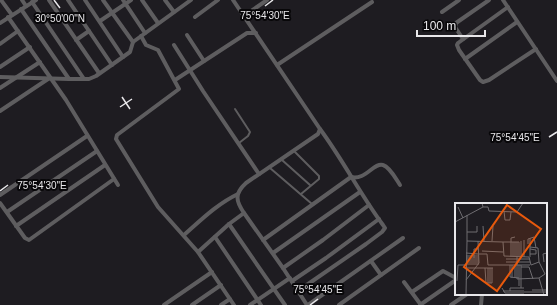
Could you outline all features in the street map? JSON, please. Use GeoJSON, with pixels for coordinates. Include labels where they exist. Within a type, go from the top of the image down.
{"type":"FeatureCollection","features":[{"type":"Feature","properties":{"kind":"street"},"geometry":{"type":"LineString","coordinates":[[1,0],[18,31],[40,62],[118,185]]}},
{"type":"Feature","properties":{"kind":"street"},"geometry":{"type":"LineString","coordinates":[[22,0],[26,6]]}},
{"type":"Feature","properties":{"kind":"street"},"geometry":{"type":"LineString","coordinates":[[49,0],[99,73]]}},
{"type":"Feature","properties":{"kind":"street"},"geometry":{"type":"LineString","coordinates":[[68,0],[112,65]]}},
{"type":"Feature","properties":{"kind":"street"},"geometry":{"type":"LineString","coordinates":[[85,0],[123,57]]}},
{"type":"Feature","properties":{"kind":"street"},"geometry":{"type":"LineString","coordinates":[[104,0],[133,42]]}},
{"type":"Feature","properties":{"kind":"street"},"geometry":{"type":"LineString","coordinates":[[100,21],[124,2],[130,0]]}},
{"type":"Feature","properties":{"kind":"street"},"geometry":{"type":"LineString","coordinates":[[142,0],[158,23]]}},
{"type":"Feature","properties":{"kind":"street"},"geometry":{"type":"LineString","coordinates":[[165,0],[174,12]]}},
{"type":"Feature","properties":{"kind":"street"},"geometry":{"type":"LineString","coordinates":[[0,77],[50,79],[91,78],[131,51],[133,42],[191,0]]}},
{"type":"Feature","properties":{"kind":"street"},"geometry":{"type":"LineString","coordinates":[[195,17],[218,0]]}},
{"type":"Feature","properties":{"kind":"street"},"geometry":{"type":"LineString","coordinates":[[233,0],[278,65],[320,130],[340,157],[360,192],[384,226],[384,230],[382,232],[298,291]]}},
{"type":"Feature","properties":{"kind":"street"},"geometry":{"type":"LineString","coordinates":[[244,16],[267,0]]}},
{"type":"Feature","properties":{"kind":"street"},"geometry":{"type":"LineString","coordinates":[[442,12],[459,0]]}},
{"type":"Feature","properties":{"kind":"street"},"geometry":{"type":"LineString","coordinates":[[463,39],[456,27],[456,23],[489,0]]}},
{"type":"Feature","properties":{"kind":"street"},"geometry":{"type":"LineString","coordinates":[[502,0],[557,81]]}},
{"type":"Feature","properties":{"kind":"street"},"geometry":{"type":"LineString","coordinates":[[0,22],[34,1],[84,79]]}},
{"type":"Feature","properties":{"kind":"street"},"geometry":{"type":"LineString","coordinates":[[124,2],[143,34],[146,45],[158,50],[179,87],[178,91],[119,133],[116,139],[158,207],[198,252],[234,305]]}},
{"type":"Feature","properties":{"kind":"street"},"geometry":{"type":"LineString","coordinates":[[278,65],[372,2]]}},
{"type":"Feature","properties":{"kind":"street"},"geometry":{"type":"LineString","coordinates":[[508,7],[463,39],[458,43],[457,47],[480,80],[483,82],[489,80],[536,49]]}},
{"type":"Feature","properties":{"kind":"street"},"geometry":{"type":"LineString","coordinates":[[21,9],[69,79]]}},
{"type":"Feature","properties":{"kind":"street"},"geometry":{"type":"LineString","coordinates":[[465,59],[517,22]]}},
{"type":"Feature","properties":{"kind":"street"},"geometry":{"type":"LineString","coordinates":[[0,44],[18,31]]}},
{"type":"Feature","properties":{"kind":"street"},"geometry":{"type":"LineString","coordinates":[[76,40],[89,31]]}},
{"type":"Feature","properties":{"kind":"street"},"geometry":{"type":"LineString","coordinates":[[175,80],[246,33],[256,34]]}},
{"type":"Feature","properties":{"kind":"street"},"geometry":{"type":"LineString","coordinates":[[187,34],[204,61]]}},
{"type":"Feature","properties":{"kind":"street"},"geometry":{"type":"LineString","coordinates":[[174,45],[260,174]]}},
{"type":"Feature","properties":{"kind":"street"},"geometry":{"type":"LineString","coordinates":[[0,67],[30,47]]}},
{"type":"Feature","properties":{"kind":"street"},"geometry":{"type":"LineString","coordinates":[[0,88],[40,62]]}},
{"type":"Feature","properties":{"kind":"street"},"geometry":{"type":"LineString","coordinates":[[0,111],[50,79]]}},
{"type":"Feature","properties":{"kind":"street"},"geometry":{"type":"LineString","coordinates":[[320,130],[318,134],[240,188],[238,194],[238,200],[244,213],[308,305],[404,238]]}},
{"type":"Feature","properties":{"kind":"street"},"geometry":{"type":"LineString","coordinates":[[0,195],[87,136]]}},
{"type":"Feature","properties":{"kind":"street"},"geometry":{"type":"LineString","coordinates":[[7,212],[97,151]]}},
{"type":"Feature","properties":{"kind":"street"},"geometry":{"type":"LineString","coordinates":[[16,226],[105,165]]}},
{"type":"Feature","properties":{"kind":"street"},"geometry":{"type":"LineString","coordinates":[[263,240],[351,177],[359,178],[379,165],[384,165],[400,185]]}},
{"type":"Feature","properties":{"kind":"street"},"geometry":{"type":"LineString","coordinates":[[0,202],[25,238],[29,240],[114,179]]}},
{"type":"Feature","properties":{"kind":"street"},"geometry":{"type":"LineString","coordinates":[[273,253],[360,192]]}},
{"type":"Feature","properties":{"kind":"street"},"geometry":{"type":"LineString","coordinates":[[184,235],[223,202],[238,194]]}},
{"type":"Feature","properties":{"kind":"street"},"geometry":{"type":"LineString","coordinates":[[283,268],[369,205]]}},
{"type":"Feature","properties":{"kind":"street"},"geometry":{"type":"LineString","coordinates":[[198,252],[229,224],[244,213]]}},
{"type":"Feature","properties":{"kind":"street"},"geometry":{"type":"LineString","coordinates":[[250,305],[274,288],[291,280],[326,258],[379,219]]}},
{"type":"Feature","properties":{"kind":"street"},"geometry":{"type":"LineString","coordinates":[[229,224],[285,305]]}},
{"type":"Feature","properties":{"kind":"street"},"geometry":{"type":"LineString","coordinates":[[215,237],[261,305]]}},
{"type":"Feature","properties":{"kind":"street"},"geometry":{"type":"LineString","coordinates":[[339,305],[419,248]]}},
{"type":"Feature","properties":{"kind":"street"},"geometry":{"type":"LineString","coordinates":[[372,261],[381,276]]}},
{"type":"Feature","properties":{"kind":"street"},"geometry":{"type":"LineString","coordinates":[[412,292],[443,271],[455,278]]}},
{"type":"Feature","properties":{"kind":"street"},"geometry":{"type":"LineString","coordinates":[[164,305],[212,272]]}},
{"type":"Feature","properties":{"kind":"street"},"geometry":{"type":"LineString","coordinates":[[404,282],[420,305],[455,280]]}},
{"type":"Feature","properties":{"kind":"street"},"geometry":{"type":"LineString","coordinates":[[192,305],[221,285]]}},
{"type":"Feature","properties":{"kind":"street"},"geometry":{"type":"LineString","coordinates":[[451,305],[466,295]]}},
{"type":"Feature","properties":{"kind":"street"},"geometry":{"type":"LineString","coordinates":[[481,305],[482,295]]}},
{"type":"Feature","properties":{"kind":"street"},"geometry":{"type":"LineString","coordinates":[[221,305],[230,299]]}},
{"type":"Feature","properties":{"kind":"lane"},"geometry":{"type":"LineString","coordinates":[[235,109],[250,132],[248,136],[239,143]]}},
{"type":"Feature","properties":{"kind":"lane"},"geometry":{"type":"LineString","coordinates":[[293,151],[319,176],[318,179],[300,194]]}},
{"type":"Feature","properties":{"kind":"lane"},"geometry":{"type":"LineString","coordinates":[[282,159],[310,186]]}},
{"type":"Feature","properties":{"kind":"lane"},"geometry":{"type":"LineString","coordinates":[[270,167],[313,205]]}}]}
